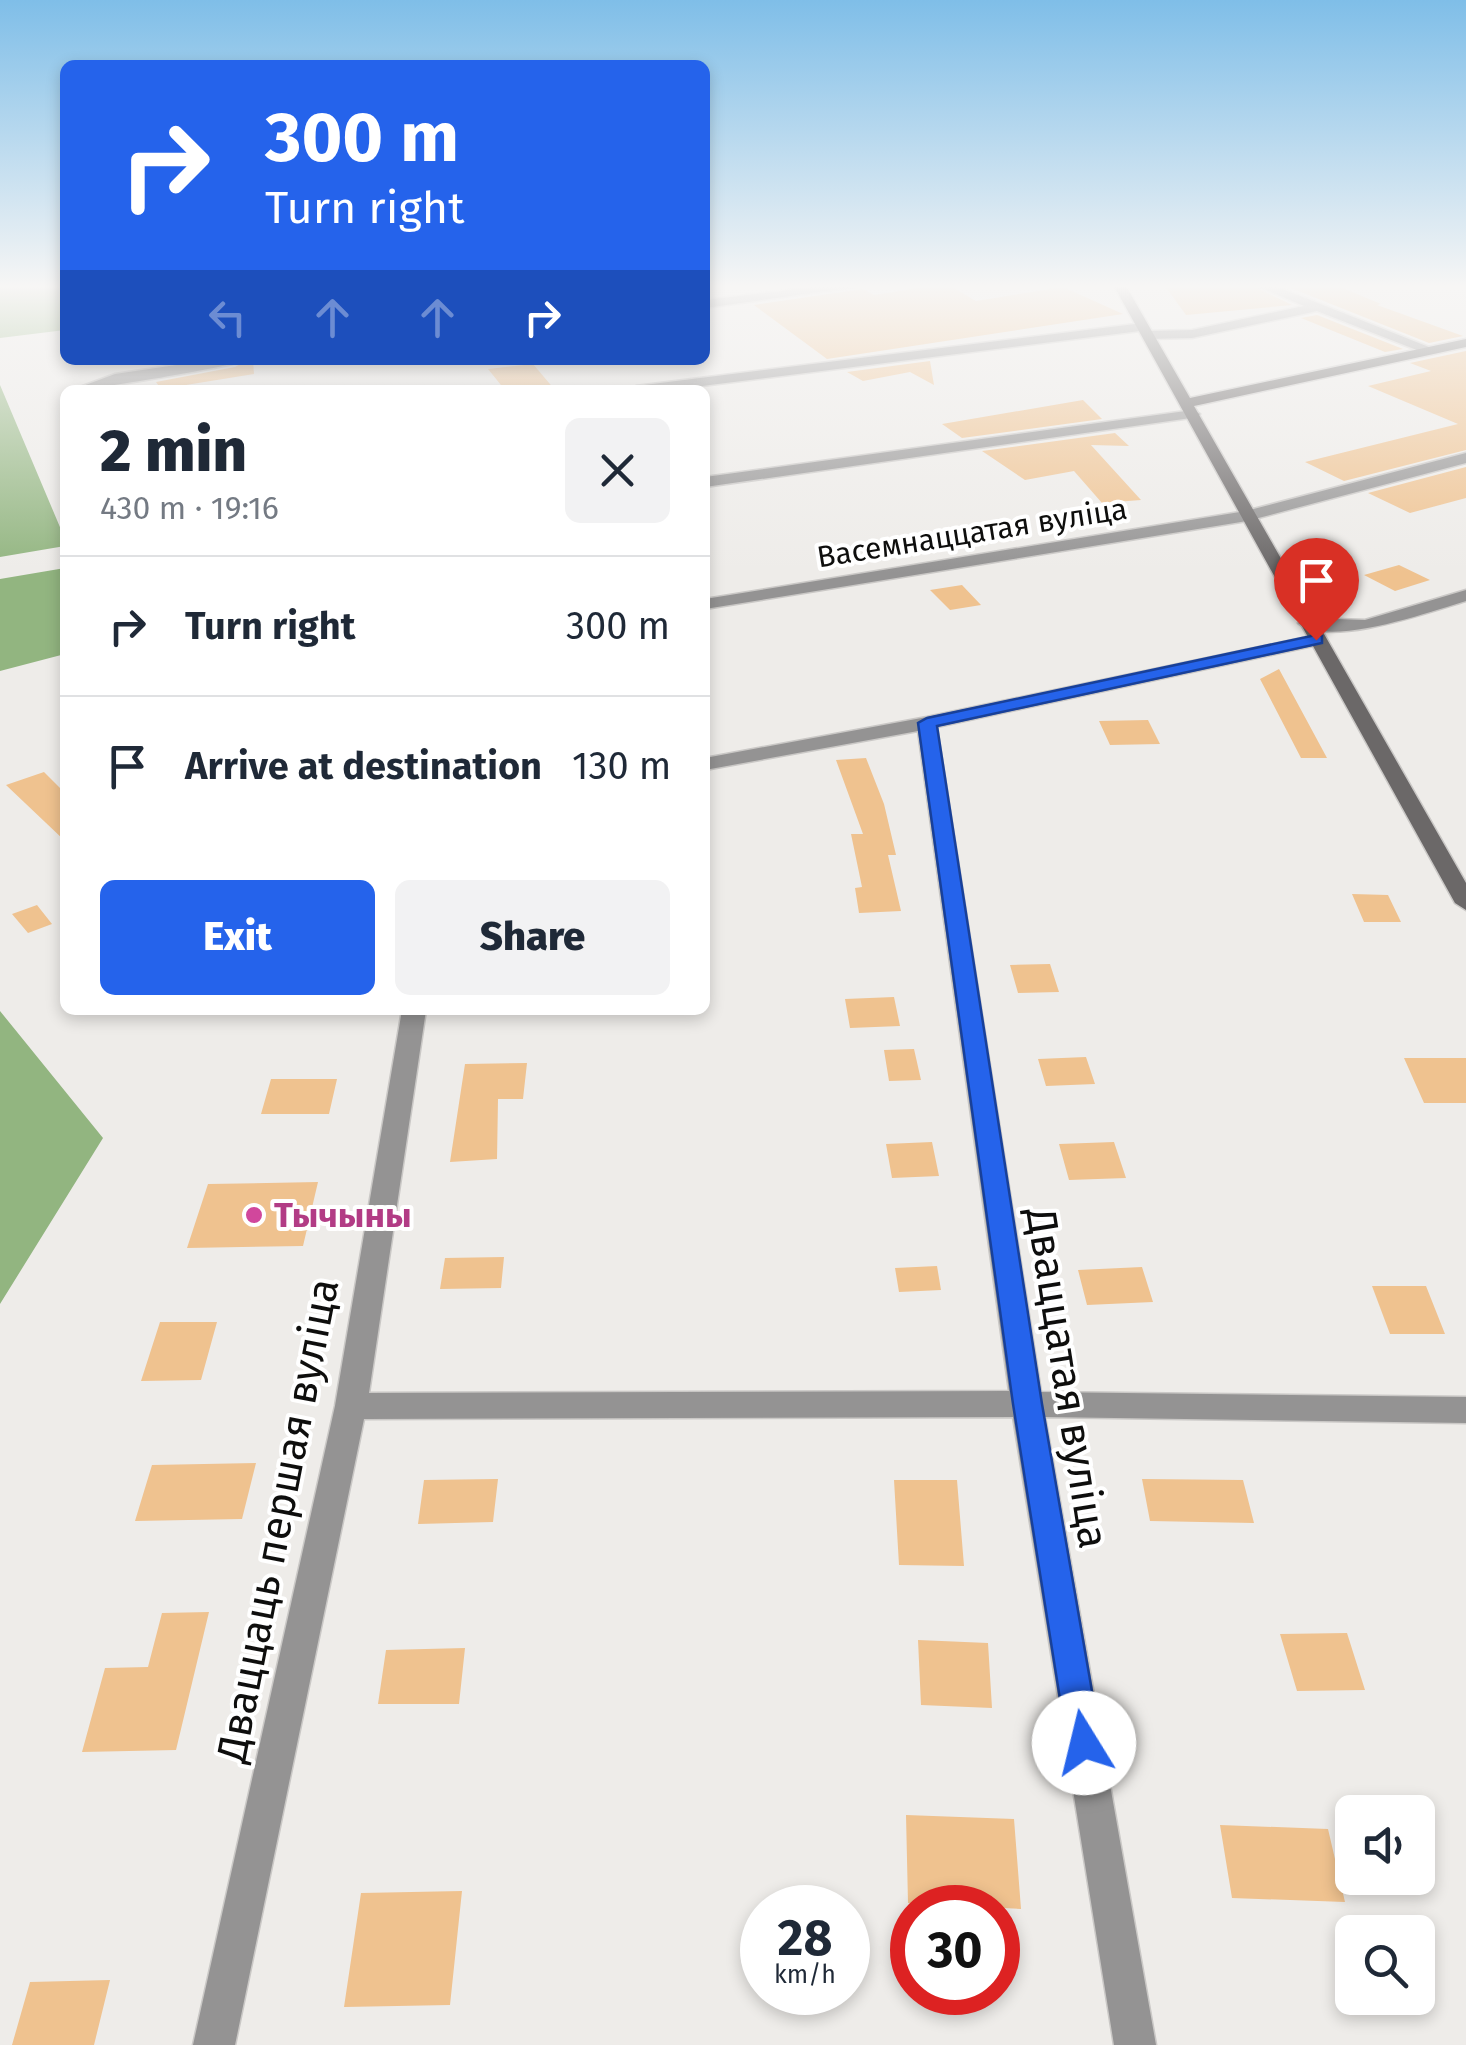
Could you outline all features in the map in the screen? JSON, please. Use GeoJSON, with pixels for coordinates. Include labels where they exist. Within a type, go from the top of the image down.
{"type":"FeatureCollection","features":[{"type":"Feature","properties":{"kind":"main road"},"geometry":{"type":"LineString","coordinates":[[1174,381],[1466,902]]}},
{"type":"Feature","properties":{"kind":"main road"},"geometry":{"type":"LineString","coordinates":[[1190,409],[1305,381]]}},
{"type":"Feature","properties":{"kind":"street"},"geometry":{"type":"LineString","coordinates":[[679,385],[710,381]]}},
{"type":"Feature","properties":{"kind":"street"},"geometry":{"type":"LineString","coordinates":[[710,481],[1190,409]]}},
{"type":"Feature","properties":{"kind":"street","name":"Васемнаццатая вуліца"},"geometry":{"type":"LineString","coordinates":[[710,603],[1247,516],[1466,458]]}},
{"type":"Feature","properties":{"kind":"street"},"geometry":{"type":"LineString","coordinates":[[710,763],[927,723],[1311,631],[1366,624],[1466,596]]}},
{"type":"Feature","properties":{"kind":"street","name":"Дваццатая вуліца"},"geometry":{"type":"LineString","coordinates":[[927,723],[1027,1404],[1135,2045]]}},
{"type":"Feature","properties":{"kind":"street","name":"Дваццаць першая вуліца"},"geometry":{"type":"LineString","coordinates":[[214,2045],[351,1406],[413,1015]]}},
{"type":"Feature","properties":{"kind":"street"},"geometry":{"type":"LineString","coordinates":[[351,1406],[1027,1404],[1466,1410]]}},
{"type":"Feature","properties":{"kind":"green space"},"geometry":{"type":"Polygon","coordinates":[[[0,385],[60,527],[60,547],[0,557],[0,385]]]}},
{"type":"Feature","properties":{"kind":"green space"},"geometry":{"type":"Polygon","coordinates":[[[60,569],[60,655],[0,671],[0,579],[60,569]]]}},
{"type":"Feature","properties":{"kind":"green space"},"geometry":{"type":"Polygon","coordinates":[[[0,1011],[103,1138],[0,1304],[0,1011]]]}},
{"type":"Feature","properties":{"kind":"building"},"geometry":{"type":"Polygon","coordinates":[[[159,381],[208,381],[186,385],[156,382],[159,381]]]}},
{"type":"Feature","properties":{"kind":"building"},"geometry":{"type":"Polygon","coordinates":[[[498,381],[548,381],[551,385],[501,385],[498,381]]]}},
{"type":"Feature","properties":{"kind":"building"},"geometry":{"type":"Polygon","coordinates":[[[1387,381],[1466,381],[1466,450],[1344,481],[1305,462],[1458,424],[1368,386],[1387,381]]]}},
{"type":"Feature","properties":{"kind":"building"},"geometry":{"type":"Polygon","coordinates":[[[1083,400],[1102,419],[962,438],[942,424],[1083,400]]]}},
{"type":"Feature","properties":{"kind":"building"},"geometry":{"type":"Polygon","coordinates":[[[1115,433],[1129,446],[1091,445],[1141,500],[1102,503],[1074,471],[1025,480],[982,451],[1115,433]]]}},
{"type":"Feature","properties":{"kind":"building"},"geometry":{"type":"Polygon","coordinates":[[[1466,467],[1466,498],[1410,513],[1368,493],[1466,467]]]}},
{"type":"Feature","properties":{"kind":"building"},"geometry":{"type":"Polygon","coordinates":[[[1399,565],[1430,580],[1395,591],[1364,575],[1399,565]]]}},
{"type":"Feature","properties":{"kind":"building"},"geometry":{"type":"Polygon","coordinates":[[[962,585],[981,605],[950,610],[930,590],[962,585]]]}},
{"type":"Feature","properties":{"kind":"building"},"geometry":{"type":"Polygon","coordinates":[[[1279,669],[1327,758],[1301,758],[1260,679],[1279,669]]]}},
{"type":"Feature","properties":{"kind":"building"},"geometry":{"type":"Polygon","coordinates":[[[1148,720],[1160,744],[1110,745],[1099,721],[1148,720]]]}},
{"type":"Feature","properties":{"kind":"building"},"geometry":{"type":"Polygon","coordinates":[[[866,758],[884,804],[896,855],[888,855],[901,911],[859,913],[855,888],[862,887],[851,834],[863,834],[836,760],[866,758]]]}},
{"type":"Feature","properties":{"kind":"building"},"geometry":{"type":"Polygon","coordinates":[[[44,772],[60,788],[60,836],[6,785],[44,772]]]}},
{"type":"Feature","properties":{"kind":"building"},"geometry":{"type":"Polygon","coordinates":[[[1352,894],[1388,895],[1401,922],[1364,922],[1352,894]]]}},
{"type":"Feature","properties":{"kind":"building"},"geometry":{"type":"Polygon","coordinates":[[[37,905],[52,924],[28,933],[12,914],[37,905]]]}},
{"type":"Feature","properties":{"kind":"building"},"geometry":{"type":"Polygon","coordinates":[[[1050,964],[1059,992],[1018,993],[1010,965],[1050,964]]]}},
{"type":"Feature","properties":{"kind":"building"},"geometry":{"type":"Polygon","coordinates":[[[894,997],[900,1026],[850,1028],[845,999],[894,997]]]}},
{"type":"Feature","properties":{"kind":"building"},"geometry":{"type":"Polygon","coordinates":[[[914,1049],[921,1080],[889,1081],[884,1050],[914,1049]]]}},
{"type":"Feature","properties":{"kind":"building"},"geometry":{"type":"Polygon","coordinates":[[[1086,1057],[1095,1084],[1046,1086],[1038,1059],[1086,1057]]]}},
{"type":"Feature","properties":{"kind":"building"},"geometry":{"type":"Polygon","coordinates":[[[1404,1058],[1466,1058],[1466,1103],[1424,1103],[1404,1058]]]}},
{"type":"Feature","properties":{"kind":"building"},"geometry":{"type":"Polygon","coordinates":[[[527,1063],[523,1099],[498,1099],[497,1159],[450,1162],[465,1064],[527,1063]]]}},
{"type":"Feature","properties":{"kind":"building"},"geometry":{"type":"Polygon","coordinates":[[[271,1079],[337,1079],[329,1114],[261,1114],[271,1079]]]}},
{"type":"Feature","properties":{"kind":"building"},"geometry":{"type":"Polygon","coordinates":[[[932,1142],[939,1176],[892,1178],[886,1144],[932,1142]]]}},
{"type":"Feature","properties":{"kind":"building"},"geometry":{"type":"Polygon","coordinates":[[[1114,1142],[1126,1178],[1069,1180],[1059,1144],[1114,1142]]]}},
{"type":"Feature","properties":{"kind":"building","name":"Тычыны"},"geometry":{"type":"Polygon","coordinates":[[[318,1182],[303,1246],[187,1248],[208,1184],[318,1182]]]}},
{"type":"Feature","properties":{"kind":"building"},"geometry":{"type":"Polygon","coordinates":[[[504,1257],[501,1288],[440,1289],[445,1258],[504,1257]]]}},
{"type":"Feature","properties":{"kind":"building"},"geometry":{"type":"Polygon","coordinates":[[[937,1266],[941,1290],[899,1292],[895,1268],[937,1266]]]}},
{"type":"Feature","properties":{"kind":"building"},"geometry":{"type":"Polygon","coordinates":[[[1142,1267],[1153,1302],[1087,1305],[1078,1270],[1142,1267]]]}},
{"type":"Feature","properties":{"kind":"building"},"geometry":{"type":"Polygon","coordinates":[[[1372,1286],[1426,1286],[1445,1334],[1390,1334],[1372,1286]]]}},
{"type":"Feature","properties":{"kind":"building"},"geometry":{"type":"Polygon","coordinates":[[[160,1322],[217,1322],[201,1380],[141,1381],[160,1322]]]}},
{"type":"Feature","properties":{"kind":"building"},"geometry":{"type":"Polygon","coordinates":[[[256,1463],[242,1519],[135,1521],[152,1465],[256,1463]]]}},
{"type":"Feature","properties":{"kind":"building"},"geometry":{"type":"Polygon","coordinates":[[[498,1479],[493,1522],[418,1524],[424,1480],[498,1479]]]}},
{"type":"Feature","properties":{"kind":"building"},"geometry":{"type":"Polygon","coordinates":[[[1142,1479],[1243,1480],[1254,1523],[1150,1521],[1142,1479]]]}},
{"type":"Feature","properties":{"kind":"building"},"geometry":{"type":"Polygon","coordinates":[[[894,1480],[957,1480],[964,1566],[899,1565],[894,1480]]]}},
{"type":"Feature","properties":{"kind":"building"},"geometry":{"type":"Polygon","coordinates":[[[209,1612],[176,1750],[82,1752],[105,1668],[148,1667],[162,1613],[209,1612]]]}},
{"type":"Feature","properties":{"kind":"building"},"geometry":{"type":"Polygon","coordinates":[[[1347,1633],[1365,1690],[1297,1691],[1280,1634],[1347,1633]]]}},
{"type":"Feature","properties":{"kind":"building"},"geometry":{"type":"Polygon","coordinates":[[[918,1640],[988,1643],[992,1708],[921,1705],[918,1640]]]}},
{"type":"Feature","properties":{"kind":"building"},"geometry":{"type":"Polygon","coordinates":[[[465,1648],[459,1704],[378,1704],[386,1650],[465,1648]]]}},
{"type":"Feature","properties":{"kind":"building"},"geometry":{"type":"Polygon","coordinates":[[[906,1815],[1014,1819],[1019,1885],[908,1885],[906,1815]]]}},
{"type":"Feature","properties":{"kind":"building"},"geometry":{"type":"Polygon","coordinates":[[[1220,1825],[1328,1829],[1335,1859],[1335,1895],[1343,1895],[1345,1902],[1232,1898],[1220,1825]]]}},
{"type":"Feature","properties":{"kind":"building"},"geometry":{"type":"Polygon","coordinates":[[[462,1891],[450,2005],[344,2007],[361,1893],[462,1891]]]}},
{"type":"Feature","properties":{"kind":"building"},"geometry":{"type":"Polygon","coordinates":[[[110,1980],[94,2045],[12,2045],[30,1982],[110,1980]]]}},
{"type":"Feature","properties":{"kind":"place","name":"Тычыны"},"geometry":{"type":"Point","coordinates":[254,1215]}},
{"type":"Feature","properties":{"kind":"route"},"geometry":{"type":"LineString","coordinates":[[1084,1743],[1027,1404],[927,723],[1316,640]]}}]}
